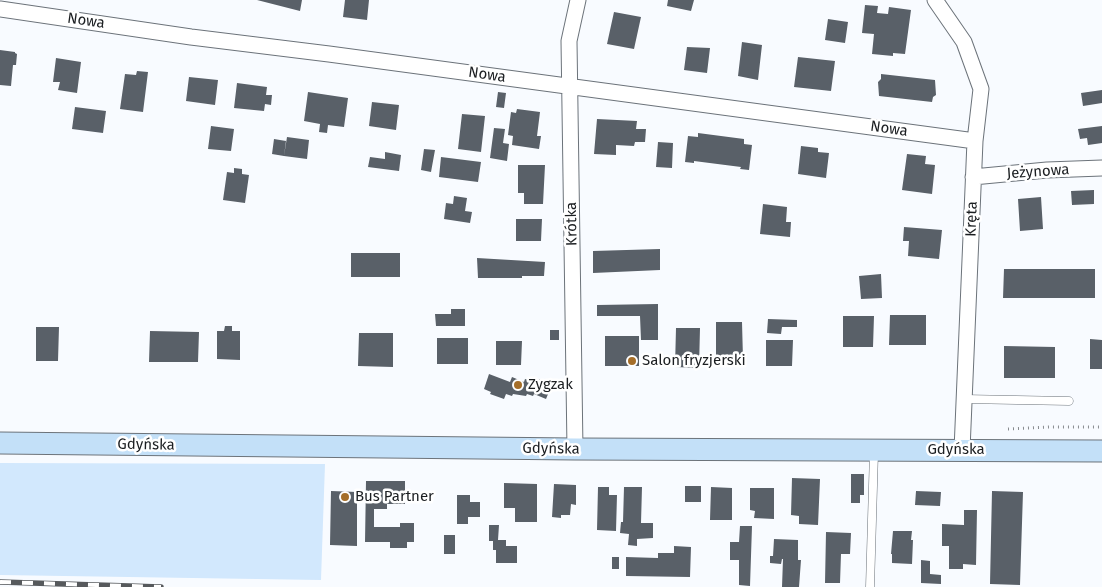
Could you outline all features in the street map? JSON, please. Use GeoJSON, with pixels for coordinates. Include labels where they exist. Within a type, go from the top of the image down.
{"type":"FeatureCollection","features":[{"type":"Feature","properties":{"kind":"main road","name":"Gdyńska"},"geometry":{"type":"LineString","coordinates":[[0,443],[575,449],[1102,451]]}},
{"type":"Feature","properties":{"kind":"street","name":"Krótka"},"geometry":{"type":"LineString","coordinates":[[575,449],[569,41],[578,0]]}},
{"type":"Feature","properties":{"kind":"street","name":"Kręta"},"geometry":{"type":"LineString","coordinates":[[935,0],[964,42],[981,89],[973,178],[962,450]]}},
{"type":"Feature","properties":{"kind":"street","name":"Nowa"},"geometry":{"type":"LineString","coordinates":[[0,8],[191,37],[975,141]]}},
{"type":"Feature","properties":{"kind":"street","name":"Jeżynowa"},"geometry":{"type":"LineString","coordinates":[[973,178],[1047,170],[1102,168]]}},
{"type":"Feature","properties":{"kind":"lane"},"geometry":{"type":"LineString","coordinates":[[964,399],[1069,401]]}},
{"type":"Feature","properties":{"kind":"lane"},"geometry":{"type":"LineString","coordinates":[[870,587],[875,450]]}},
{"type":"Feature","properties":{"kind":"shaded area"},"geometry":{"type":"Polygon","coordinates":[[[0,463],[325,464],[321,580],[0,575],[0,463]]]}},
{"type":"Feature","properties":{"kind":"building"},"geometry":{"type":"Polygon","coordinates":[[[257,0],[302,0],[300,11],[257,0]]]}},
{"type":"Feature","properties":{"kind":"building"},"geometry":{"type":"Polygon","coordinates":[[[345,0],[369,0],[367,20],[343,17],[345,0]]]}},
{"type":"Feature","properties":{"kind":"building"},"geometry":{"type":"Polygon","coordinates":[[[668,0],[694,0],[691,11],[667,6],[668,0]]]}},
{"type":"Feature","properties":{"kind":"building"},"geometry":{"type":"Polygon","coordinates":[[[865,5],[878,6],[877,13],[888,14],[889,7],[911,10],[905,54],[893,53],[893,56],[872,54],[874,34],[862,33],[865,5]]]}},
{"type":"Feature","properties":{"kind":"building"},"geometry":{"type":"Polygon","coordinates":[[[614,12],[641,17],[634,49],[607,44],[614,12]]]}},
{"type":"Feature","properties":{"kind":"building"},"geometry":{"type":"Polygon","coordinates":[[[828,19],[848,22],[845,43],[825,40],[828,19]]]}},
{"type":"Feature","properties":{"kind":"building"},"geometry":{"type":"Polygon","coordinates":[[[742,42],[762,45],[758,80],[738,76],[742,42]]]}},
{"type":"Feature","properties":{"kind":"building"},"geometry":{"type":"Polygon","coordinates":[[[687,47],[710,48],[707,73],[684,70],[687,47]]]}},
{"type":"Feature","properties":{"kind":"building"},"geometry":{"type":"Polygon","coordinates":[[[0,50],[17,54],[16,65],[13,65],[11,86],[0,85],[0,50]]]}},
{"type":"Feature","properties":{"kind":"building"},"geometry":{"type":"Polygon","coordinates":[[[798,57],[835,61],[831,91],[794,87],[798,57]]]}},
{"type":"Feature","properties":{"kind":"building"},"geometry":{"type":"Polygon","coordinates":[[[56,58],[81,62],[77,93],[58,90],[60,82],[53,82],[56,58]]]}},
{"type":"Feature","properties":{"kind":"building"},"geometry":{"type":"Polygon","coordinates":[[[137,71],[148,72],[143,112],[120,109],[125,74],[136,75],[137,71]]]}},
{"type":"Feature","properties":{"kind":"building"},"geometry":{"type":"Polygon","coordinates":[[[881,74],[935,80],[936,95],[933,97],[932,102],[879,96],[878,82],[881,79],[881,74]]]}},
{"type":"Feature","properties":{"kind":"building"},"geometry":{"type":"Polygon","coordinates":[[[189,77],[218,80],[215,105],[186,101],[189,77]]]}},
{"type":"Feature","properties":{"kind":"building"},"geometry":{"type":"Polygon","coordinates":[[[237,83],[267,87],[266,95],[272,95],[271,105],[265,104],[264,111],[234,108],[237,83]]]}},
{"type":"Feature","properties":{"kind":"building"},"geometry":{"type":"Polygon","coordinates":[[[1102,90],[1102,103],[1083,106],[1081,93],[1102,90]]]}},
{"type":"Feature","properties":{"kind":"building"},"geometry":{"type":"Polygon","coordinates":[[[308,92],[348,98],[344,127],[328,125],[327,133],[319,132],[320,124],[304,121],[308,92]]]}},
{"type":"Feature","properties":{"kind":"building"},"geometry":{"type":"Polygon","coordinates":[[[498,92],[506,93],[504,108],[496,107],[498,92]]]}},
{"type":"Feature","properties":{"kind":"building"},"geometry":{"type":"Polygon","coordinates":[[[372,102],[399,105],[396,130],[369,126],[372,102]]]}},
{"type":"Feature","properties":{"kind":"building"},"geometry":{"type":"Polygon","coordinates":[[[75,107],[106,111],[103,133],[72,129],[75,107]]]}},
{"type":"Feature","properties":{"kind":"building"},"geometry":{"type":"Polygon","coordinates":[[[517,109],[540,112],[537,136],[541,136],[539,149],[512,145],[513,136],[508,135],[511,112],[516,113],[517,109]]]}},
{"type":"Feature","properties":{"kind":"building"},"geometry":{"type":"Polygon","coordinates":[[[462,114],[485,116],[481,152],[458,149],[462,114]]]}},
{"type":"Feature","properties":{"kind":"building"},"geometry":{"type":"Polygon","coordinates":[[[597,119],[637,121],[636,129],[646,129],[645,142],[635,142],[634,146],[616,145],[616,155],[594,154],[597,119]]]}},
{"type":"Feature","properties":{"kind":"building"},"geometry":{"type":"Polygon","coordinates":[[[211,126],[234,129],[231,151],[208,149],[211,126]]]}},
{"type":"Feature","properties":{"kind":"building"},"geometry":{"type":"Polygon","coordinates":[[[1102,126],[1102,143],[1088,145],[1087,138],[1080,139],[1078,129],[1102,126]]]}},
{"type":"Feature","properties":{"kind":"building"},"geometry":{"type":"Polygon","coordinates":[[[494,128],[505,129],[503,143],[509,144],[507,161],[490,158],[494,128]]]}},
{"type":"Feature","properties":{"kind":"building"},"geometry":{"type":"Polygon","coordinates":[[[698,133],[744,139],[744,144],[752,145],[749,170],[740,169],[741,167],[694,161],[694,163],[685,162],[688,136],[698,137],[698,133]]]}},
{"type":"Feature","properties":{"kind":"building"},"geometry":{"type":"Polygon","coordinates":[[[287,137],[309,140],[307,159],[284,156],[287,137]]]}},
{"type":"Feature","properties":{"kind":"building"},"geometry":{"type":"Polygon","coordinates":[[[274,139],[286,141],[284,156],[272,154],[274,139]]]}},
{"type":"Feature","properties":{"kind":"building"},"geometry":{"type":"Polygon","coordinates":[[[658,142],[673,143],[672,168],[656,167],[658,142]]]}},
{"type":"Feature","properties":{"kind":"building"},"geometry":{"type":"Polygon","coordinates":[[[801,146],[818,148],[818,152],[829,153],[826,178],[798,174],[801,146]]]}},
{"type":"Feature","properties":{"kind":"building"},"geometry":{"type":"Polygon","coordinates":[[[424,149],[435,150],[431,172],[421,170],[424,149]]]}},
{"type":"Feature","properties":{"kind":"building"},"geometry":{"type":"Polygon","coordinates":[[[385,152],[401,155],[399,171],[368,167],[370,157],[385,159],[385,152]]]}},
{"type":"Feature","properties":{"kind":"building"},"geometry":{"type":"Polygon","coordinates":[[[907,154],[926,156],[925,164],[935,165],[932,194],[902,190],[907,154]]]}},
{"type":"Feature","properties":{"kind":"building"},"geometry":{"type":"Polygon","coordinates":[[[441,157],[481,162],[478,182],[439,177],[441,157]]]}},
{"type":"Feature","properties":{"kind":"building"},"geometry":{"type":"Polygon","coordinates":[[[518,165],[545,165],[543,204],[524,204],[524,193],[518,193],[518,165]]]}},
{"type":"Feature","properties":{"kind":"building"},"geometry":{"type":"Polygon","coordinates":[[[234,168],[242,169],[242,174],[249,175],[245,203],[223,200],[227,172],[234,173],[234,168]]]}},
{"type":"Feature","properties":{"kind":"building"},"geometry":{"type":"Polygon","coordinates":[[[1094,190],[1094,204],[1072,205],[1071,191],[1094,190]]]}},
{"type":"Feature","properties":{"kind":"building"},"geometry":{"type":"Polygon","coordinates":[[[454,196],[467,198],[465,211],[472,212],[470,223],[444,219],[446,203],[453,204],[454,196]]]}},
{"type":"Feature","properties":{"kind":"building"},"geometry":{"type":"Polygon","coordinates":[[[1041,197],[1043,229],[1020,231],[1018,199],[1041,197]]]}},
{"type":"Feature","properties":{"kind":"building"},"geometry":{"type":"Polygon","coordinates":[[[763,204],[787,207],[786,222],[791,222],[790,237],[760,234],[763,204]]]}},
{"type":"Feature","properties":{"kind":"building"},"geometry":{"type":"Polygon","coordinates":[[[516,219],[542,219],[541,241],[516,241],[516,219]]]}},
{"type":"Feature","properties":{"kind":"building"},"geometry":{"type":"Polygon","coordinates":[[[904,227],[942,230],[939,259],[908,256],[909,241],[903,241],[904,227]]]}},
{"type":"Feature","properties":{"kind":"building"},"geometry":{"type":"Polygon","coordinates":[[[660,249],[660,270],[593,273],[593,251],[660,249]]]}},
{"type":"Feature","properties":{"kind":"building"},"geometry":{"type":"Polygon","coordinates":[[[351,253],[400,253],[400,277],[351,277],[351,253]]]}},
{"type":"Feature","properties":{"kind":"building"},"geometry":{"type":"Polygon","coordinates":[[[477,258],[545,262],[544,276],[478,278],[477,258]]]}},
{"type":"Feature","properties":{"kind":"building"},"geometry":{"type":"Polygon","coordinates":[[[1004,269],[1095,269],[1095,298],[1003,298],[1004,269]]]}},
{"type":"Feature","properties":{"kind":"building"},"geometry":{"type":"Polygon","coordinates":[[[881,274],[882,298],[861,299],[859,276],[881,274]]]}},
{"type":"Feature","properties":{"kind":"building"},"geometry":{"type":"Polygon","coordinates":[[[658,304],[658,340],[641,340],[640,316],[597,316],[597,305],[658,304]]]}},
{"type":"Feature","properties":{"kind":"building"},"geometry":{"type":"Polygon","coordinates":[[[451,309],[465,309],[465,326],[436,326],[435,314],[451,314],[451,309]]]}},
{"type":"Feature","properties":{"kind":"building"},"geometry":{"type":"Polygon","coordinates":[[[890,315],[926,315],[926,345],[889,345],[890,315]]]}},
{"type":"Feature","properties":{"kind":"building"},"geometry":{"type":"Polygon","coordinates":[[[843,316],[874,316],[873,347],[843,347],[843,316]]]}},
{"type":"Feature","properties":{"kind":"building"},"geometry":{"type":"Polygon","coordinates":[[[768,319],[797,320],[797,327],[782,327],[781,334],[767,333],[768,319]]]}},
{"type":"Feature","properties":{"kind":"building"},"geometry":{"type":"Polygon","coordinates":[[[716,322],[742,322],[743,359],[716,359],[716,322]]]}},
{"type":"Feature","properties":{"kind":"building"},"geometry":{"type":"Polygon","coordinates":[[[225,326],[232,326],[232,331],[240,331],[240,360],[217,359],[217,331],[224,331],[225,326]]]}},
{"type":"Feature","properties":{"kind":"building"},"geometry":{"type":"Polygon","coordinates":[[[36,327],[59,327],[58,361],[36,361],[36,327]]]}},
{"type":"Feature","properties":{"kind":"building"},"geometry":{"type":"Polygon","coordinates":[[[676,328],[700,328],[699,368],[675,367],[676,328]]]}},
{"type":"Feature","properties":{"kind":"building"},"geometry":{"type":"Polygon","coordinates":[[[550,330],[559,330],[559,340],[550,340],[550,330]]]}},
{"type":"Feature","properties":{"kind":"building"},"geometry":{"type":"Polygon","coordinates":[[[150,331],[199,332],[198,362],[149,362],[150,331]]]}},
{"type":"Feature","properties":{"kind":"building"},"geometry":{"type":"Polygon","coordinates":[[[359,333],[393,333],[393,367],[358,366],[359,333]]]}},
{"type":"Feature","properties":{"kind":"building"},"geometry":{"type":"Polygon","coordinates":[[[605,336],[639,336],[639,366],[605,366],[605,336]]]}},
{"type":"Feature","properties":{"kind":"building"},"geometry":{"type":"Polygon","coordinates":[[[437,338],[468,338],[468,364],[437,364],[437,338]]]}},
{"type":"Feature","properties":{"kind":"building"},"geometry":{"type":"Polygon","coordinates":[[[1090,339],[1102,340],[1102,369],[1090,369],[1090,339]]]}},
{"type":"Feature","properties":{"kind":"building"},"geometry":{"type":"Polygon","coordinates":[[[766,340],[793,340],[792,366],[766,366],[766,340]]]}},
{"type":"Feature","properties":{"kind":"building"},"geometry":{"type":"Polygon","coordinates":[[[496,341],[522,341],[521,365],[496,365],[496,341]]]}},
{"type":"Feature","properties":{"kind":"building"},"geometry":{"type":"Polygon","coordinates":[[[1004,346],[1055,347],[1055,378],[1004,378],[1004,346]]]}},
{"type":"Feature","properties":{"kind":"building","name":"Zygzak"},"geometry":{"type":"Polygon","coordinates":[[[489,374],[510,382],[512,377],[524,382],[525,379],[538,382],[539,379],[545,381],[546,379],[553,382],[546,399],[534,394],[533,396],[527,394],[526,396],[513,394],[512,396],[506,394],[504,399],[490,394],[491,392],[484,389],[489,374]]]}},
{"type":"Feature","properties":{"kind":"building"},"geometry":{"type":"Polygon","coordinates":[[[851,474],[864,474],[864,495],[860,495],[860,503],[851,503],[851,474]]]}},
{"type":"Feature","properties":{"kind":"building"},"geometry":{"type":"Polygon","coordinates":[[[792,478],[820,479],[818,525],[799,524],[799,516],[791,515],[792,478]]]}},
{"type":"Feature","properties":{"kind":"building"},"geometry":{"type":"Polygon","coordinates":[[[366,481],[405,481],[405,504],[387,504],[387,509],[374,509],[374,527],[400,527],[400,523],[414,523],[414,542],[407,542],[407,548],[390,548],[390,542],[365,542],[366,481]]]}},
{"type":"Feature","properties":{"kind":"building"},"geometry":{"type":"Polygon","coordinates":[[[504,483],[537,484],[537,522],[515,522],[515,508],[504,508],[504,483]]]}},
{"type":"Feature","properties":{"kind":"building"},"geometry":{"type":"Polygon","coordinates":[[[554,484],[576,485],[576,505],[571,504],[570,515],[561,515],[561,518],[552,517],[554,484]]]}},
{"type":"Feature","properties":{"kind":"building"},"geometry":{"type":"Polygon","coordinates":[[[685,486],[701,486],[701,502],[685,502],[685,486]]]}},
{"type":"Feature","properties":{"kind":"building"},"geometry":{"type":"Polygon","coordinates":[[[598,487],[609,487],[609,495],[617,495],[616,531],[597,530],[598,487]]]}},
{"type":"Feature","properties":{"kind":"building"},"geometry":{"type":"Polygon","coordinates":[[[624,487],[642,487],[641,523],[653,523],[653,538],[637,539],[637,546],[628,545],[629,534],[620,533],[621,522],[623,522],[624,487]]]}},
{"type":"Feature","properties":{"kind":"building"},"geometry":{"type":"Polygon","coordinates":[[[711,487],[732,488],[732,520],[710,520],[711,487]]]}},
{"type":"Feature","properties":{"kind":"building"},"geometry":{"type":"Polygon","coordinates":[[[750,488],[774,488],[774,519],[754,518],[755,511],[750,510],[750,488]]]}},
{"type":"Feature","properties":{"kind":"building"},"geometry":{"type":"Polygon","coordinates":[[[331,491],[357,492],[357,546],[330,545],[331,491]]]}},
{"type":"Feature","properties":{"kind":"building"},"geometry":{"type":"Polygon","coordinates":[[[916,491],[941,492],[940,506],[915,505],[916,491]]]}},
{"type":"Feature","properties":{"kind":"building"},"geometry":{"type":"Polygon","coordinates":[[[992,491],[1023,492],[1020,585],[990,584],[992,491]]]}},
{"type":"Feature","properties":{"kind":"building"},"geometry":{"type":"Polygon","coordinates":[[[457,495],[470,495],[470,502],[480,502],[480,517],[468,517],[468,524],[457,524],[457,495]]]}},
{"type":"Feature","properties":{"kind":"building"},"geometry":{"type":"Polygon","coordinates":[[[964,510],[977,510],[976,565],[963,564],[963,569],[949,569],[949,546],[942,546],[942,524],[964,525],[964,510]]]}},
{"type":"Feature","properties":{"kind":"building"},"geometry":{"type":"Polygon","coordinates":[[[489,525],[499,525],[498,540],[506,540],[506,546],[517,546],[517,563],[496,563],[496,550],[493,550],[493,541],[489,541],[489,525]]]}},
{"type":"Feature","properties":{"kind":"building"},"geometry":{"type":"Polygon","coordinates":[[[740,526],[752,526],[750,586],[739,585],[739,560],[730,560],[730,542],[739,542],[740,526]]]}},
{"type":"Feature","properties":{"kind":"building"},"geometry":{"type":"Polygon","coordinates":[[[893,531],[912,531],[912,564],[892,563],[893,531]]]}},
{"type":"Feature","properties":{"kind":"building"},"geometry":{"type":"Polygon","coordinates":[[[826,532],[851,533],[850,554],[841,554],[840,583],[825,583],[826,532]]]}},
{"type":"Feature","properties":{"kind":"building"},"geometry":{"type":"Polygon","coordinates":[[[444,535],[455,535],[455,554],[444,554],[444,535]]]}},
{"type":"Feature","properties":{"kind":"building"},"geometry":{"type":"Polygon","coordinates":[[[774,539],[798,540],[798,560],[801,560],[799,587],[782,587],[783,559],[781,564],[770,563],[770,556],[773,556],[774,539]]]}},
{"type":"Feature","properties":{"kind":"building"},"geometry":{"type":"Polygon","coordinates":[[[674,546],[691,547],[690,577],[626,576],[626,557],[658,558],[658,553],[674,553],[674,546]]]}},
{"type":"Feature","properties":{"kind":"building"},"geometry":{"type":"Polygon","coordinates":[[[612,557],[619,557],[619,569],[612,569],[612,557]]]}},
{"type":"Feature","properties":{"kind":"building"},"geometry":{"type":"Polygon","coordinates":[[[921,560],[930,561],[930,574],[941,575],[941,584],[921,583],[921,560]]]}},
{"type":"Feature","properties":{"kind":"railway"},"geometry":{"type":"LineString","coordinates":[[0,582],[161,587]]}},
{"type":"Feature","properties":{"kind":"place","name":"Salon fryzjerski"},"geometry":{"type":"Point","coordinates":[632,361]}},
{"type":"Feature","properties":{"kind":"place","name":"Zygzak"},"geometry":{"type":"Point","coordinates":[518,385]}},
{"type":"Feature","properties":{"kind":"place","name":"Bus Partner"},"geometry":{"type":"Point","coordinates":[345,497]}}]}
